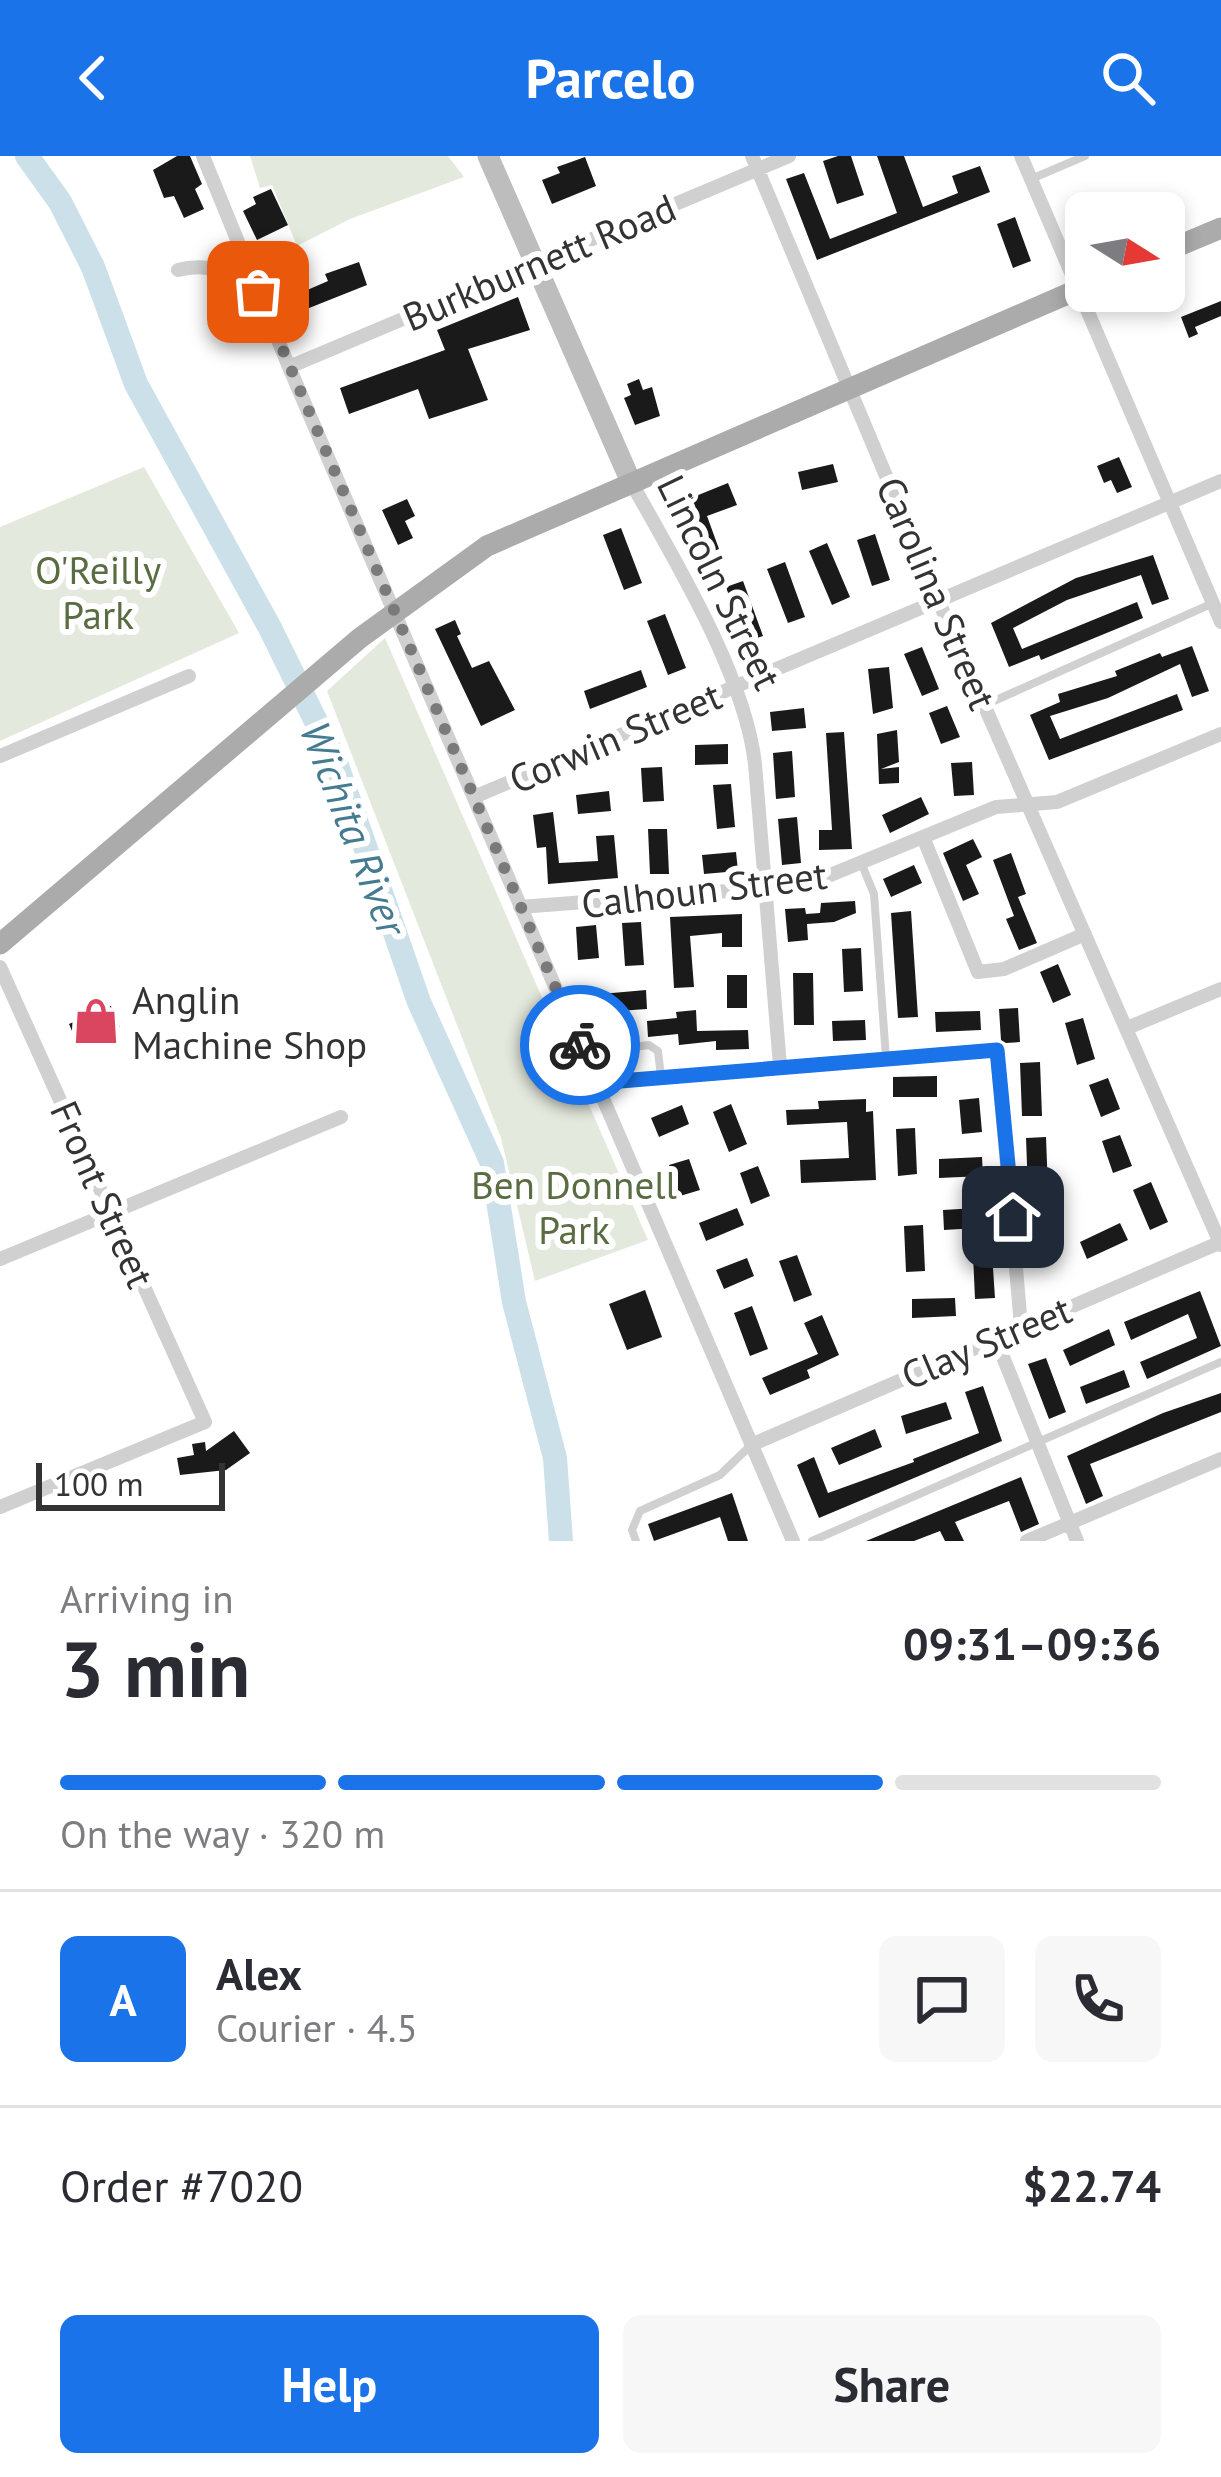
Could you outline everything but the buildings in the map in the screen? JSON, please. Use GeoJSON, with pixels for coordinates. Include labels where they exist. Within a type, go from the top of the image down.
{"type":"FeatureCollection","features":[{"type":"Feature","properties":{"kind":"main road","name":"Lincoln Street"},"geometry":{"type":"LineString","coordinates":[[488,156],[631,482]]}},
{"type":"Feature","properties":{"kind":"main road"},"geometry":{"type":"LineString","coordinates":[[1185,244],[1221,228]]}},
{"type":"Feature","properties":{"kind":"main road"},"geometry":{"type":"LineString","coordinates":[[0,944],[360,638],[487,546],[1065,295]]}},
{"type":"Feature","properties":{"kind":"street"},"geometry":{"type":"LineString","coordinates":[[203,156],[793,1541]]}},
{"type":"Feature","properties":{"kind":"street","name":"Burkburnett Road"},"geometry":{"type":"LineString","coordinates":[[289,367],[537,264],[755,163],[789,156]]}},
{"type":"Feature","properties":{"kind":"street"},"geometry":{"type":"LineString","coordinates":[[1022,156],[1065,253]]}},
{"type":"Feature","properties":{"kind":"street","name":"Carolina Street"},"geometry":{"type":"LineString","coordinates":[[755,163],[938,600],[1221,1243]]}},
{"type":"Feature","properties":{"kind":"street"},"geometry":{"type":"LineString","coordinates":[[178,270],[196,265],[215,268],[258,292]]}},
{"type":"Feature","properties":{"kind":"street"},"geometry":{"type":"LineString","coordinates":[[1091,312],[1221,622]]}},
{"type":"Feature","properties":{"kind":"street","name":"Corwin Street"},"geometry":{"type":"LineString","coordinates":[[474,796],[1221,481]]}},
{"type":"Feature","properties":{"kind":"street","name":"Lincoln Street"},"geometry":{"type":"LineString","coordinates":[[631,482],[734,686],[754,753],[781,1066]]}},
{"type":"Feature","properties":{"kind":"street"},"geometry":{"type":"LineString","coordinates":[[0,756],[189,676]]}},
{"type":"Feature","properties":{"kind":"street","name":"Calhoun Street"},"geometry":{"type":"LineString","coordinates":[[520,908],[806,885],[996,807],[1068,798],[1221,734]]}},
{"type":"Feature","properties":{"kind":"street"},"geometry":{"type":"LineString","coordinates":[[922,837],[978,972],[1004,969],[1085,934]]}},
{"type":"Feature","properties":{"kind":"street","name":"Front Street"},"geometry":{"type":"LineString","coordinates":[[0,967],[205,1422],[0,1507]]}},
{"type":"Feature","properties":{"kind":"street"},"geometry":{"type":"LineString","coordinates":[[1127,1028],[1221,989]]}},
{"type":"Feature","properties":{"kind":"street"},"geometry":{"type":"LineString","coordinates":[[596,1083],[997,1050],[1021,1326]]}},
{"type":"Feature","properties":{"kind":"street"},"geometry":{"type":"LineString","coordinates":[[0,1259],[341,1117]]}},
{"type":"Feature","properties":{"kind":"street","name":"Clay Street"},"geometry":{"type":"LineString","coordinates":[[751,1445],[1221,1243]]}},
{"type":"Feature","properties":{"kind":"street"},"geometry":{"type":"LineString","coordinates":[[995,1337],[1077,1541]]}},
{"type":"Feature","properties":{"kind":"street"},"geometry":{"type":"LineString","coordinates":[[1027,1541],[1221,1459]]}},
{"type":"Feature","properties":{"kind":"lane"},"geometry":{"type":"LineString","coordinates":[[1031,178],[1085,156]]}},
{"type":"Feature","properties":{"kind":"lane"},"geometry":{"type":"LineString","coordinates":[[985,705],[1213,603]]}},
{"type":"Feature","properties":{"kind":"lane"},"geometry":{"type":"LineString","coordinates":[[862,865],[874,894],[886,1058]]}},
{"type":"Feature","properties":{"kind":"lane"},"geometry":{"type":"LineString","coordinates":[[583,1054],[649,1045],[658,1051],[661,1077]]}},
{"type":"Feature","properties":{"kind":"lane"},"geometry":{"type":"LineString","coordinates":[[812,1541],[1221,1362]]}},
{"type":"Feature","properties":{"kind":"lane"},"geometry":{"type":"LineString","coordinates":[[636,1541],[632,1530],[640,1510],[720,1475],[751,1445]]}},
{"type":"Feature","properties":{"kind":"green space"},"geometry":{"type":"Polygon","coordinates":[[[250,156],[448,156],[464,177],[350,219],[297,246],[272,185],[260,188],[250,156]]]}},
{"type":"Feature","properties":{"kind":"green space","name":"O'Reilly Park"},"geometry":{"type":"Polygon","coordinates":[[[144,467],[239,633],[0,741],[0,527],[144,467]]]}},
{"type":"Feature","properties":{"kind":"green space","name":"Ben Donnell Park"},"geometry":{"type":"Polygon","coordinates":[[[385,638],[648,1240],[535,1281],[501,1138],[327,691],[385,638]]]}},
{"type":"Feature","properties":{"kind":"waterway","name":"Wichita River"},"geometry":{"type":"LineString","coordinates":[[27,156],[60,202],[93,267],[136,384],[270,628],[335,760],[419,1002],[492,1163],[514,1302],[555,1458],[561,1541]]}},
{"type":"Feature","properties":{"kind":"way so far"},"geometry":{"type":"LineString","coordinates":[[258,292],[580,1045]]}},
{"type":"Feature","properties":{"kind":"place","name":"Anglin Machine Shop"},"geometry":{"type":"Point","coordinates":[96,1021]}},
{"type":"Feature","properties":{"kind":"route"},"geometry":{"type":"LineString","coordinates":[[580,1045],[596,1083],[997,1050],[1013,1217]]}}]}
